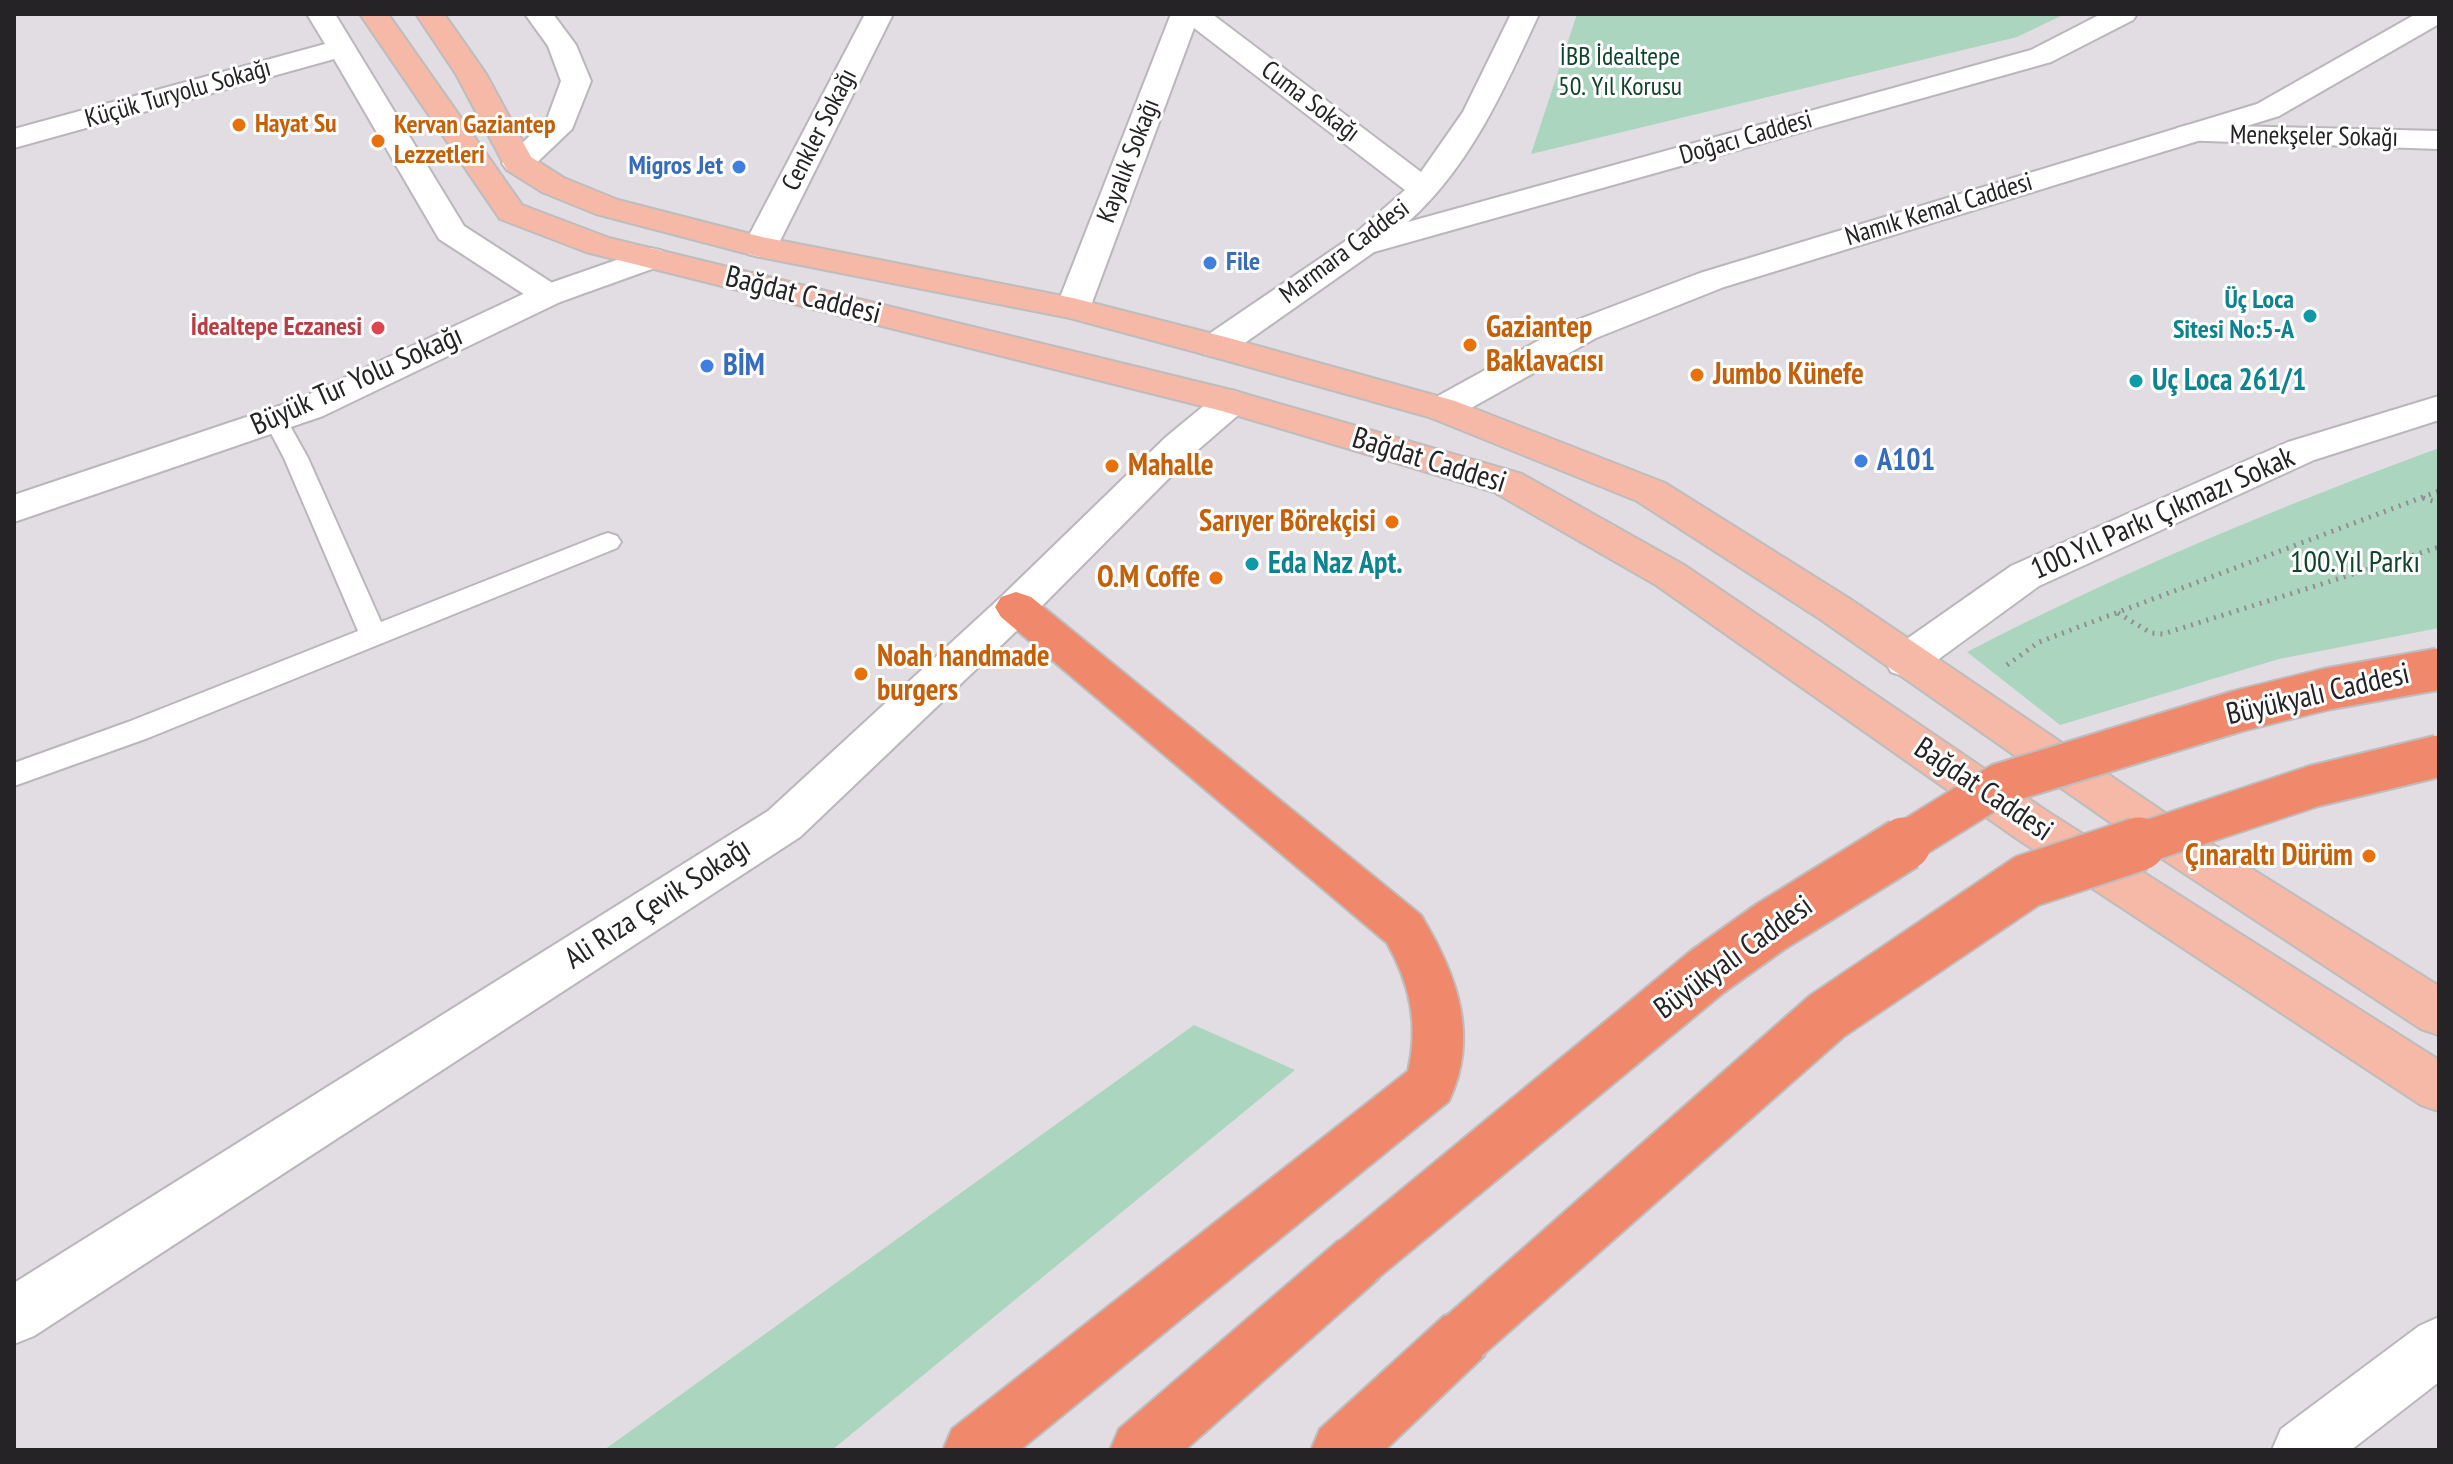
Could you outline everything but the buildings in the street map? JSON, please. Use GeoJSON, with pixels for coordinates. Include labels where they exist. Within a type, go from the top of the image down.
{"type":"FeatureCollection","features":[{"type":"Feature","properties":{"kind":"highway"},"geometry":{"type":"LineString","coordinates":[[973,1450],[1431,1084],[1440,1035],[1432,990],[1422,959],[1404,929],[1016,607]]}},
{"type":"Feature","properties":{"kind":"highway","name":"Büyükyalı Caddesi"},"geometry":{"type":"LineString","coordinates":[[1140,1450],[1358,1260],[1707,972],[1770,927],[2000,784],[2238,711],[2327,689],[2439,669]]}},
{"type":"Feature","properties":{"kind":"highway"},"geometry":{"type":"LineString","coordinates":[[1341,1450],[1464,1336],[1827,1016],[2027,881],[2314,786],[2439,756]]}},
{"type":"Feature","properties":{"kind":"main road","name":"Bağdat Caddesi"},"geometry":{"type":"LineString","coordinates":[[374,14],[511,212],[598,245],[1231,402],[1508,483],[1670,575],[2032,825],[2439,1088]]}},
{"type":"Feature","properties":{"kind":"main road"},"geometry":{"type":"LineString","coordinates":[[430,14],[471,74],[518,163]]}},
{"type":"Feature","properties":{"kind":"main road","name":"Bağdat Caddesi"},"geometry":{"type":"LineString","coordinates":[[518,163],[553,185],[607,207],[760,247],[1073,308],[1442,409],[1651,492],[1835,609],[1906,661],[2180,847],[2439,1013]]}},
{"type":"Feature","properties":{"kind":"street"},"geometry":{"type":"LineString","coordinates":[[321,14],[451,232],[548,295]]}},
{"type":"Feature","properties":{"kind":"street"},"geometry":{"type":"LineString","coordinates":[[518,163],[561,123],[576,81],[562,45],[539,14]]}},
{"type":"Feature","properties":{"kind":"street","name":"Cenkler Sokağı"},"geometry":{"type":"LineString","coordinates":[[760,247],[879,14]]}},
{"type":"Feature","properties":{"kind":"street","name":"Kayalık Sokağı"},"geometry":{"type":"LineString","coordinates":[[1073,308],[1185,14]]}},
{"type":"Feature","properties":{"kind":"street","name":"Cuma Sokağı"},"geometry":{"type":"LineString","coordinates":[[1194,14],[1425,190]]}},
{"type":"Feature","properties":{"kind":"street","name":"Marmara Caddesi"},"geometry":{"type":"LineString","coordinates":[[1216,346],[1362,245],[1425,190],[1478,112],[1525,14]]}},
{"type":"Feature","properties":{"kind":"street","name":"Doğacı Caddesi"},"geometry":{"type":"LineString","coordinates":[[1362,245],[2041,56],[2123,14]]}},
{"type":"Feature","properties":{"kind":"street","name":"Namık Kemal Caddesi"},"geometry":{"type":"LineString","coordinates":[[1442,409],[1584,330],[1712,280],[2268,110],[2436,14]]}},
{"type":"Feature","properties":{"kind":"street","name":"Küçük Turyolu Sokağı"},"geometry":{"type":"LineString","coordinates":[[14,139],[342,48]]}},
{"type":"Feature","properties":{"kind":"street","name":"Menekşeler Sokağı"},"geometry":{"type":"LineString","coordinates":[[2188,134],[2439,140]]}},
{"type":"Feature","properties":{"kind":"street","name":"Büyük Tur Yolu Sokağı"},"geometry":{"type":"LineString","coordinates":[[14,509],[310,408],[548,295],[651,258]]}},
{"type":"Feature","properties":{"kind":"street","name":"Ali Rıza Çevik Sokağı"},"geometry":{"type":"LineString","coordinates":[[14,1316],[784,824],[1016,607],[1179,446],[1231,402]]}},
{"type":"Feature","properties":{"kind":"street","name":"100.Yıl Parkı Çıkmazı Sokak"},"geometry":{"type":"LineString","coordinates":[[1906,661],[2025,576],[2301,451],[2439,408]]}},
{"type":"Feature","properties":{"kind":"street"},"geometry":{"type":"LineString","coordinates":[[2302,1450],[2439,1346]]}},
{"type":"Feature","properties":{"kind":"lane"},"geometry":{"type":"LineString","coordinates":[[276,420],[296,458],[374,637]]}},
{"type":"Feature","properties":{"kind":"lane"},"geometry":{"type":"LineString","coordinates":[[14,775],[138,730],[608,542]]}},
{"type":"Feature","properties":{"kind":"path"},"geometry":{"type":"LineString","coordinates":[[1960,698],[2039,642],[2439,491]]}},
{"type":"Feature","properties":{"kind":"path"},"geometry":{"type":"LineString","coordinates":[[2422,498],[2439,503]]}},
{"type":"Feature","properties":{"kind":"path"},"geometry":{"type":"LineString","coordinates":[[2118,612],[2151,633],[2163,634],[2439,547]]}},
{"type":"Feature","properties":{"kind":"green space","name":"İBB İdealtepe 50. Yıl Korusu"},"geometry":{"type":"Polygon","coordinates":[[[1577,14],[2065,14],[2017,37],[1531,154],[1577,14]]]}},
{"type":"Feature","properties":{"kind":"green space","name":"100.Yıl Parkı"},"geometry":{"type":"Polygon","coordinates":[[[2439,448],[2439,628],[2279,659],[2060,725],[1967,652],[2082,595],[2200,542],[2439,448]]]}},
{"type":"Feature","properties":{"kind":"green space"},"geometry":{"type":"Polygon","coordinates":[[[1194,1025],[1295,1070],[832,1450],[604,1450],[1194,1025]]]}},
{"type":"Feature","properties":{"kind":"place","name":"Hayat Su"},"geometry":{"type":"Point","coordinates":[239,125]}},
{"type":"Feature","properties":{"kind":"place","name":"Kervan Gaziantep Lezzetleri"},"geometry":{"type":"Point","coordinates":[378,141]}},
{"type":"Feature","properties":{"kind":"place","name":"Migros Jet"},"geometry":{"type":"Point","coordinates":[739,167]}},
{"type":"Feature","properties":{"kind":"place","name":"File"},"geometry":{"type":"Point","coordinates":[1210,263]}},
{"type":"Feature","properties":{"kind":"place","name":"Üç Loca Sitesi No:5-A"},"geometry":{"type":"Point","coordinates":[2310,316]}},
{"type":"Feature","properties":{"kind":"place","name":"İdealtepe Eczanesi"},"geometry":{"type":"Point","coordinates":[378,328]}},
{"type":"Feature","properties":{"kind":"place","name":"Gaziantep Baklavacısı"},"geometry":{"type":"Point","coordinates":[1470,345]}},
{"type":"Feature","properties":{"kind":"place","name":"BİM"},"geometry":{"type":"Point","coordinates":[707,366]}},
{"type":"Feature","properties":{"kind":"place","name":"Jumbo Künefe"},"geometry":{"type":"Point","coordinates":[1697,375]}},
{"type":"Feature","properties":{"kind":"place","name":"Uç Loca 261/1"},"geometry":{"type":"Point","coordinates":[2136,381]}},
{"type":"Feature","properties":{"kind":"place","name":"A101"},"geometry":{"type":"Point","coordinates":[1861,461]}},
{"type":"Feature","properties":{"kind":"place","name":"Mahalle"},"geometry":{"type":"Point","coordinates":[1112,466]}},
{"type":"Feature","properties":{"kind":"place","name":"Sarıyer Börekçisi"},"geometry":{"type":"Point","coordinates":[1392,522]}},
{"type":"Feature","properties":{"kind":"place","name":"Eda Naz Apt."},"geometry":{"type":"Point","coordinates":[1252,564]}},
{"type":"Feature","properties":{"kind":"place","name":"O.M Coffe"},"geometry":{"type":"Point","coordinates":[1216,578]}},
{"type":"Feature","properties":{"kind":"place","name":"Noah handmade burgers"},"geometry":{"type":"Point","coordinates":[861,674]}},
{"type":"Feature","properties":{"kind":"place","name":"Çınaraltı Dürüm"},"geometry":{"type":"Point","coordinates":[2369,856]}}]}
